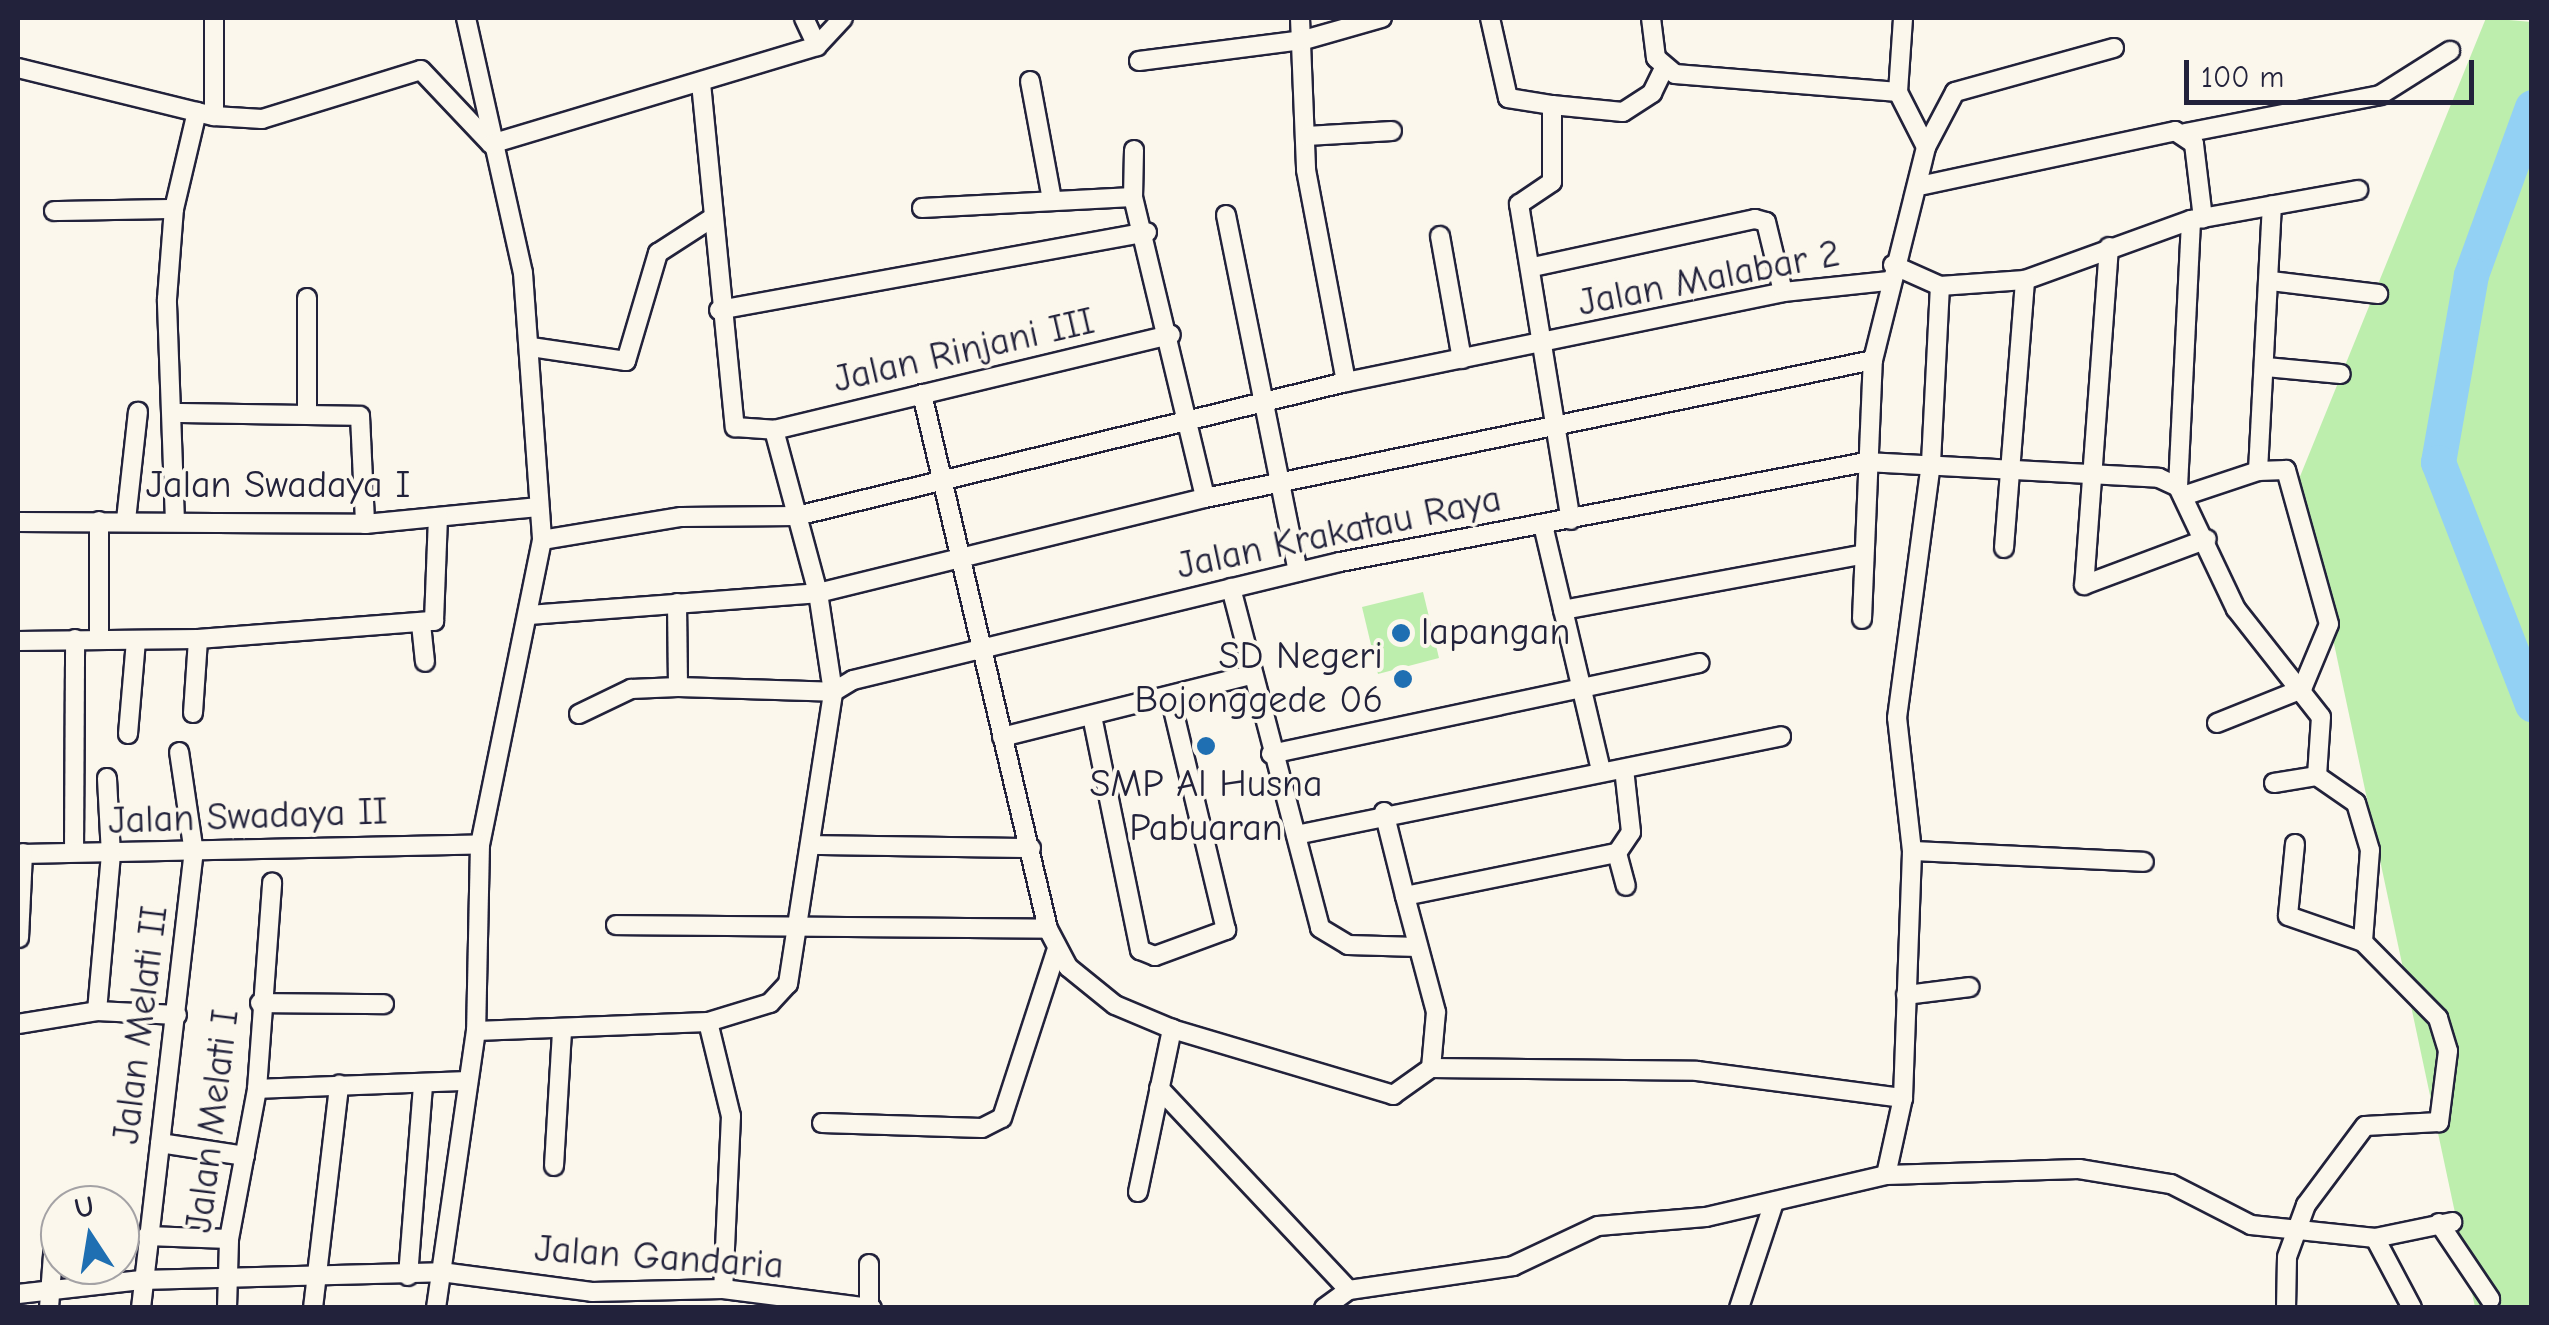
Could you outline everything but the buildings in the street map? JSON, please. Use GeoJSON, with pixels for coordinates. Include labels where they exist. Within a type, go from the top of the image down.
{"type":"FeatureCollection","features":[{"type":"Feature","properties":{"kind":"street"},"geometry":{"type":"LineString","coordinates":[[175,522],[174,413],[166,299],[174,209],[206,114],[214,18]]}},
{"type":"Feature","properties":{"kind":"street"},"geometry":{"type":"LineString","coordinates":[[436,1308],[476,1030],[480,844],[542,540],[532,346],[491,144],[493,119],[466,18]]}},
{"type":"Feature","properties":{"kind":"street"},"geometry":{"type":"LineString","coordinates":[[804,18],[817,46]]}},
{"type":"Feature","properties":{"kind":"street"},"geometry":{"type":"LineString","coordinates":[[491,144],[817,46],[843,18]]}},
{"type":"Feature","properties":{"kind":"street"},"geometry":{"type":"LineString","coordinates":[[1300,18],[1307,136],[1346,382]]}},
{"type":"Feature","properties":{"kind":"street"},"geometry":{"type":"LineString","coordinates":[[1140,61],[1304,40],[1382,18]]}},
{"type":"Feature","properties":{"kind":"street"},"geometry":{"type":"LineString","coordinates":[[1490,18],[1508,98],[1623,112],[1652,93],[1663,70],[1651,18]]}},
{"type":"Feature","properties":{"kind":"street"},"geometry":{"type":"LineString","coordinates":[[1904,18],[1898,92],[1926,147]]}},
{"type":"Feature","properties":{"kind":"street"},"geometry":{"type":"LineString","coordinates":[[1862,619],[1860,555],[1873,360],[1890,273],[1924,185],[1926,147],[1955,92],[2114,48]]}},
{"type":"Feature","properties":{"kind":"street"},"geometry":{"type":"LineString","coordinates":[[1924,185],[2380,96],[2450,51]]}},
{"type":"Feature","properties":{"kind":"street"},"geometry":{"type":"LineString","coordinates":[[18,68],[206,114],[262,118],[421,70],[491,144]]}},
{"type":"Feature","properties":{"kind":"street"},"geometry":{"type":"LineString","coordinates":[[1663,70],[1898,92]]}},
{"type":"Feature","properties":{"kind":"street"},"geometry":{"type":"LineString","coordinates":[[1030,81],[1050,194]]}},
{"type":"Feature","properties":{"kind":"street"},"geometry":{"type":"LineString","coordinates":[[476,1030],[708,1022],[782,996],[802,920],[832,692],[818,593],[774,430],[735,427],[719,310],[701,82]]}},
{"type":"Feature","properties":{"kind":"street"},"geometry":{"type":"LineString","coordinates":[[1552,105],[1552,182],[1518,204],[1562,427],[1571,520]]}},
{"type":"Feature","properties":{"kind":"street"},"geometry":{"type":"LineString","coordinates":[[1307,136],[1392,131]]}},
{"type":"Feature","properties":{"kind":"street"},"geometry":{"type":"LineString","coordinates":[[2185,133],[2197,219],[2180,492],[2207,539],[2236,609],[2302,689],[2327,733],[2317,776]]}},
{"type":"Feature","properties":{"kind":"street"},"geometry":{"type":"LineString","coordinates":[[1134,150],[1134,196],[1147,232],[1205,498]]}},
{"type":"Feature","properties":{"kind":"street"},"geometry":{"type":"LineString","coordinates":[[1890,273],[1940,286],[2026,280],[2109,247],[2197,219],[2358,190]]}},
{"type":"Feature","properties":{"kind":"street"},"geometry":{"type":"LineString","coordinates":[[922,208],[1050,194],[1134,196]]}},
{"type":"Feature","properties":{"kind":"street"},"geometry":{"type":"LineString","coordinates":[[2258,471],[2272,282],[2272,206]]}},
{"type":"Feature","properties":{"kind":"street"},"geometry":{"type":"LineString","coordinates":[[54,210],[174,209]]}},
{"type":"Feature","properties":{"kind":"street"},"geometry":{"type":"LineString","coordinates":[[1226,215],[1275,485],[1298,572]]}},
{"type":"Feature","properties":{"kind":"street"},"geometry":{"type":"LineString","coordinates":[[532,346],[626,361],[658,253],[712,218]]}},
{"type":"Feature","properties":{"kind":"street"},"geometry":{"type":"LineString","coordinates":[[1533,267],[1755,219],[1766,222],[1783,292]]}},
{"type":"Feature","properties":{"kind":"street"},"geometry":{"type":"LineString","coordinates":[[719,310],[1147,232]]}},
{"type":"Feature","properties":{"kind":"street"},"geometry":{"type":"LineString","coordinates":[[1440,236],[1462,359]]}},
{"type":"Feature","properties":{"kind":"street"},"geometry":{"type":"LineString","coordinates":[[2109,247],[2084,585],[2207,539]]}},
{"type":"Feature","properties":{"kind":"street","name":"Jalan Malabar 2"},"geometry":{"type":"LineString","coordinates":[[542,540],[681,517],[797,516],[1187,419],[1261,406],[1346,382],[1890,273]]}},
{"type":"Feature","properties":{"kind":"street"},"geometry":{"type":"LineString","coordinates":[[2004,548],[2026,280]]}},
{"type":"Feature","properties":{"kind":"street"},"geometry":{"type":"LineString","coordinates":[[2272,282],[2378,294]]}},
{"type":"Feature","properties":{"kind":"street"},"geometry":{"type":"LineString","coordinates":[[1886,1175],[1902,1098],[1912,851],[1896,718],[1931,463],[1940,286]]}},
{"type":"Feature","properties":{"kind":"street"},"geometry":{"type":"LineString","coordinates":[[307,298],[307,410]]}},
{"type":"Feature","properties":{"kind":"street","name":"Jalan Rinjani III"},"geometry":{"type":"LineString","coordinates":[[774,430],[1170,336]]}},
{"type":"Feature","properties":{"kind":"street"},"geometry":{"type":"LineString","coordinates":[[528,614],[818,593],[964,552],[1205,498],[1873,360]]}},
{"type":"Feature","properties":{"kind":"street"},"geometry":{"type":"LineString","coordinates":[[2266,367],[2341,374]]}},
{"type":"Feature","properties":{"kind":"street"},"geometry":{"type":"LineString","coordinates":[[922,394],[942,482],[964,552],[979,654],[1048,928],[1057,949],[1088,987],[1172,1029],[1372,1093],[1414,1088],[1431,1068],[1436,1012],[1384,812]]}},
{"type":"Feature","properties":{"kind":"street"},"geometry":{"type":"LineString","coordinates":[[174,413],[307,410],[365,424],[365,524]]}},
{"type":"Feature","properties":{"kind":"street"},"geometry":{"type":"LineString","coordinates":[[126,520],[138,412]]}},
{"type":"Feature","properties":{"kind":"street","name":"Jalan Krakatau Raya"},"geometry":{"type":"LineString","coordinates":[[832,692],[852,680],[979,654],[1298,572],[1866,462],[2094,473],[2180,492]]}},
{"type":"Feature","properties":{"kind":"street"},"geometry":{"type":"LineString","coordinates":[[2180,492],[2258,471],[2286,470],[2326,604],[2323,647],[2302,689],[2217,723]]}},
{"type":"Feature","properties":{"kind":"street","name":"Jalan Swadaya I"},"geometry":{"type":"LineString","coordinates":[[18,522],[365,524],[538,508]]}},
{"type":"Feature","properties":{"kind":"street"},"geometry":{"type":"LineString","coordinates":[[18,641],[99,637],[198,640],[421,624],[437,608],[438,517]]}},
{"type":"Feature","properties":{"kind":"street"},"geometry":{"type":"LineString","coordinates":[[99,521],[99,637]]}},
{"type":"Feature","properties":{"kind":"street"},"geometry":{"type":"LineString","coordinates":[[1543,524],[1601,770]]}},
{"type":"Feature","properties":{"kind":"street"},"geometry":{"type":"LineString","coordinates":[[1564,610],[1860,555]]}},
{"type":"Feature","properties":{"kind":"street"},"geometry":{"type":"LineString","coordinates":[[1231,588],[1314,916],[1328,937],[1418,946]]}},
{"type":"Feature","properties":{"kind":"street"},"geometry":{"type":"LineString","coordinates":[[677,603],[678,687]]}},
{"type":"Feature","properties":{"kind":"street"},"geometry":{"type":"LineString","coordinates":[[421,624],[425,662]]}},
{"type":"Feature","properties":{"kind":"street"},"geometry":{"type":"LineString","coordinates":[[74,852],[76,640]]}},
{"type":"Feature","properties":{"kind":"street"},"geometry":{"type":"LineString","coordinates":[[193,713],[198,640]]}},
{"type":"Feature","properties":{"kind":"street"},"geometry":{"type":"LineString","coordinates":[[128,734],[136,641]]}},
{"type":"Feature","properties":{"kind":"street"},"geometry":{"type":"LineString","coordinates":[[1271,754],[1582,692],[1699,663]]}},
{"type":"Feature","properties":{"kind":"street"},"geometry":{"type":"LineString","coordinates":[[1002,737],[1251,675]]}},
{"type":"Feature","properties":{"kind":"street"},"geometry":{"type":"LineString","coordinates":[[579,714],[631,688],[832,692]]}},
{"type":"Feature","properties":{"kind":"street"},"geometry":{"type":"LineString","coordinates":[[1092,716],[1146,958],[1226,930],[1170,697]]}},
{"type":"Feature","properties":{"kind":"street"},"geometry":{"type":"LineString","coordinates":[[1296,835],[1384,812],[1782,736]]}},
{"type":"Feature","properties":{"kind":"street","name":"Jalan Melati II"},"geometry":{"type":"LineString","coordinates":[[142,1308],[141,1280],[194,854],[179,752]]}},
{"type":"Feature","properties":{"kind":"street"},"geometry":{"type":"LineString","coordinates":[[1405,896],[1618,852],[1632,832],[1624,769]]}},
{"type":"Feature","properties":{"kind":"street"},"geometry":{"type":"LineString","coordinates":[[2274,783],[2317,776],[2356,803],[2366,825],[2373,873],[2362,942]]}},
{"type":"Feature","properties":{"kind":"street"},"geometry":{"type":"LineString","coordinates":[[97,1011],[111,854],[107,778]]}},
{"type":"Feature","properties":{"kind":"street","name":"Jalan Swadaya II"},"geometry":{"type":"LineString","coordinates":[[20,854],[194,854],[480,844]]}},
{"type":"Feature","properties":{"kind":"street"},"geometry":{"type":"LineString","coordinates":[[2286,1308],[2296,1231],[2365,1126],[2431,1127],[2448,1098],[2438,1018],[2362,942],[2288,916],[2295,844]]}},
{"type":"Feature","properties":{"kind":"street"},"geometry":{"type":"LineString","coordinates":[[813,845],[1030,848]]}},
{"type":"Feature","properties":{"kind":"street"},"geometry":{"type":"LineString","coordinates":[[1912,851],[2144,862]]}},
{"type":"Feature","properties":{"kind":"street"},"geometry":{"type":"LineString","coordinates":[[1618,852],[1626,886]]}},
{"type":"Feature","properties":{"kind":"street"},"geometry":{"type":"LineString","coordinates":[[20,854],[20,938]]}},
{"type":"Feature","properties":{"kind":"street","name":"Jalan Melati I"},"geometry":{"type":"LineString","coordinates":[[227,1308],[230,1238],[258,1090],[260,1003],[272,884]]}},
{"type":"Feature","properties":{"kind":"street"},"geometry":{"type":"LineString","coordinates":[[616,925],[802,920],[1048,928]]}},
{"type":"Feature","properties":{"kind":"street"},"geometry":{"type":"LineString","coordinates":[[822,1123],[982,1128],[1002,1118],[1057,949]]}},
{"type":"Feature","properties":{"kind":"street"},"geometry":{"type":"LineString","coordinates":[[1906,995],[1970,987]]}},
{"type":"Feature","properties":{"kind":"street"},"geometry":{"type":"LineString","coordinates":[[260,1003],[384,1004]]}},
{"type":"Feature","properties":{"kind":"street"},"geometry":{"type":"LineString","coordinates":[[18,1024],[97,1011],[176,1015]]}},
{"type":"Feature","properties":{"kind":"street"},"geometry":{"type":"LineString","coordinates":[[708,1022],[731,1116],[724,1288]]}},
{"type":"Feature","properties":{"kind":"street"},"geometry":{"type":"LineString","coordinates":[[1138,1192],[1172,1029]]}},
{"type":"Feature","properties":{"kind":"street"},"geometry":{"type":"LineString","coordinates":[[554,1166],[562,1030]]}},
{"type":"Feature","properties":{"kind":"street"},"geometry":{"type":"LineString","coordinates":[[1431,1068],[1697,1072],[1902,1098]]}},
{"type":"Feature","properties":{"kind":"street"},"geometry":{"type":"LineString","coordinates":[[258,1090],[339,1085],[423,1086],[466,1080]]}},
{"type":"Feature","properties":{"kind":"street"},"geometry":{"type":"LineString","coordinates":[[313,1308],[339,1085]]}},
{"type":"Feature","properties":{"kind":"street"},"geometry":{"type":"LineString","coordinates":[[408,1276],[423,1086]]}},
{"type":"Feature","properties":{"kind":"street"},"geometry":{"type":"LineString","coordinates":[[1160,1088],[1338,1300],[1486,1274],[1598,1226],[1774,1202],[1886,1175],[2079,1169],[2171,1184],[2236,1219],[2296,1231],[2375,1238],[2446,1222],[2490,1299]]}},
{"type":"Feature","properties":{"kind":"street"},"geometry":{"type":"LineString","coordinates":[[160,1143],[245,1156]]}},
{"type":"Feature","properties":{"kind":"street"},"geometry":{"type":"LineString","coordinates":[[1739,1308],[1774,1202]]}},
{"type":"Feature","properties":{"kind":"street"},"geometry":{"type":"LineString","coordinates":[[147,1236],[230,1238]]}},
{"type":"Feature","properties":{"kind":"street"},"geometry":{"type":"LineString","coordinates":[[2375,1238],[2412,1308]]}},
{"type":"Feature","properties":{"kind":"street"},"geometry":{"type":"LineString","coordinates":[[870,1264],[871,1307]]}},
{"type":"Feature","properties":{"kind":"street","name":"Jalan Gandaria"},"geometry":{"type":"LineString","coordinates":[[18,1294],[49,1299],[141,1280],[408,1276],[440,1272],[591,1300],[653,1301],[724,1288],[871,1307]]}},
{"type":"Feature","properties":{"kind":"green space"},"geometry":{"type":"Polygon","coordinates":[[[2486,18],[2532,22],[2531,1307],[2475,1307],[2299,479],[2486,18]]]}},
{"type":"Feature","properties":{"kind":"green space","name":"lapangan"},"geometry":{"type":"Polygon","coordinates":[[[1423,592],[1439,658],[1378,674],[1362,607],[1423,592]]]}},
{"type":"Feature","properties":{"kind":"waterway"},"geometry":{"type":"LineString","coordinates":[[2532,107],[2471,275],[2438,462],[2532,704]]}},
{"type":"Feature","properties":{"kind":"place","name":"lapangan"},"geometry":{"type":"Point","coordinates":[1401,633]}},
{"type":"Feature","properties":{"kind":"place","name":"SD Negeri Bojonggede 06"},"geometry":{"type":"Point","coordinates":[1403,679]}},
{"type":"Feature","properties":{"kind":"place","name":"SMP Al Husna Pabuaran"},"geometry":{"type":"Point","coordinates":[1206,746]}}]}
